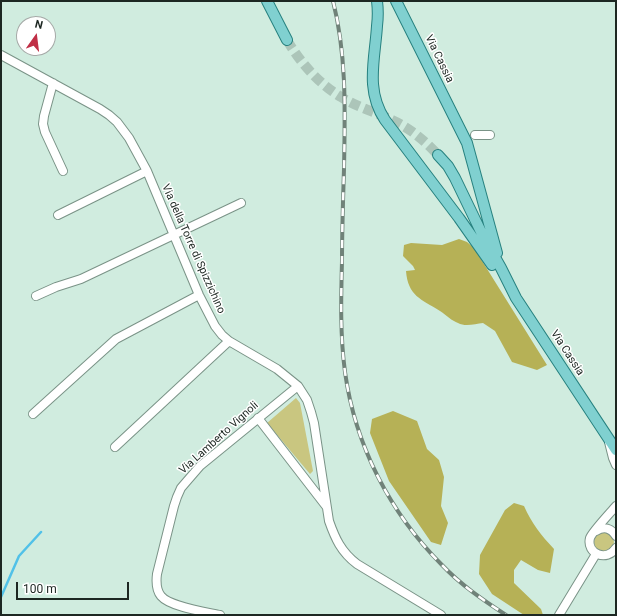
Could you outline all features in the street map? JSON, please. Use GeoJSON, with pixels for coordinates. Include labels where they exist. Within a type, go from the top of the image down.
{"type":"FeatureCollection","features":[{"type":"Feature","properties":{"kind":"main road"},"geometry":{"type":"LineString","coordinates":[[266,1],[287,40]]}},
{"type":"Feature","properties":{"kind":"main road"},"geometry":{"type":"LineString","coordinates":[[377,1],[377,26],[372,80],[380,113],[459,218],[516,298]]}},
{"type":"Feature","properties":{"kind":"main road","name":"Via Cassia"},"geometry":{"type":"LineString","coordinates":[[396,1],[467,143],[501,268],[516,298],[616,450]]}},
{"type":"Feature","properties":{"kind":"main road"},"geometry":{"type":"LineString","coordinates":[[438,155],[448,166],[455,178],[483,236],[501,268]]}},
{"type":"Feature","properties":{"kind":"street","name":"Via della Torre di Spizzichino"},"geometry":{"type":"LineString","coordinates":[[1,55],[100,109],[117,122],[129,138],[147,171],[199,295],[215,326],[229,341],[277,369],[298,386],[307,400],[312,412],[327,508],[333,533],[338,544],[351,559],[440,615]]}},
{"type":"Feature","properties":{"kind":"street"},"geometry":{"type":"LineString","coordinates":[[53,83],[43,124],[45,132],[63,171]]}},
{"type":"Feature","properties":{"kind":"street"},"geometry":{"type":"LineString","coordinates":[[475,135],[490,135]]}},
{"type":"Feature","properties":{"kind":"street"},"geometry":{"type":"LineString","coordinates":[[58,215],[147,171]]}},
{"type":"Feature","properties":{"kind":"street"},"geometry":{"type":"LineString","coordinates":[[36,296],[56,287],[81,279],[241,203]]}},
{"type":"Feature","properties":{"kind":"street"},"geometry":{"type":"LineString","coordinates":[[33,414],[116,339],[199,295]]}},
{"type":"Feature","properties":{"kind":"street"},"geometry":{"type":"LineString","coordinates":[[115,447],[229,341]]}},
{"type":"Feature","properties":{"kind":"street","name":"Via Lamberto Vignoli"},"geometry":{"type":"LineString","coordinates":[[220,615],[175,605],[164,599],[157,588],[157,574],[174,506],[181,488],[200,466],[298,386]]}},
{"type":"Feature","properties":{"kind":"street"},"geometry":{"type":"LineString","coordinates":[[258,418],[327,508]]}},
{"type":"Feature","properties":{"kind":"street"},"geometry":{"type":"LineString","coordinates":[[608,439],[616,465]]}},
{"type":"Feature","properties":{"kind":"street"},"geometry":{"type":"LineString","coordinates":[[616,506],[592,534],[590,543],[593,551],[600,555],[608,555],[616,548]]}},
{"type":"Feature","properties":{"kind":"street"},"geometry":{"type":"LineString","coordinates":[[595,531],[603,528],[608,529],[612,530],[616,536]]}},
{"type":"Feature","properties":{"kind":"street"},"geometry":{"type":"LineString","coordinates":[[559,615],[596,554]]}},
{"type":"Feature","properties":{"kind":"shaded area"},"geometry":{"type":"Polygon","coordinates":[[[459,239],[467,242],[474,248],[547,365],[537,370],[512,362],[495,331],[483,323],[467,325],[456,322],[421,300],[409,286],[406,271],[415,270],[403,256],[404,245],[411,243],[442,245],[459,239]]]}},
{"type":"Feature","properties":{"kind":"shaded area"},"geometry":{"type":"Polygon","coordinates":[[[296,398],[300,403],[313,471],[310,474],[267,423],[296,398]]]}},
{"type":"Feature","properties":{"kind":"shaded area"},"geometry":{"type":"Polygon","coordinates":[[[393,411],[417,421],[427,449],[439,460],[444,477],[441,506],[448,523],[441,545],[431,542],[389,481],[370,433],[372,419],[393,411]]]}},
{"type":"Feature","properties":{"kind":"shaded area"},"geometry":{"type":"Polygon","coordinates":[[[514,503],[524,506],[537,529],[554,549],[550,573],[538,570],[521,560],[514,570],[514,583],[541,609],[543,615],[524,615],[492,594],[479,574],[480,555],[505,510],[514,503]]]}},
{"type":"Feature","properties":{"kind":"shaded area"},"geometry":{"type":"Polygon","coordinates":[[[604,532],[611,535],[614,542],[611,549],[604,552],[597,549],[594,542],[597,535],[604,532]]]}},
{"type":"Feature","properties":{"kind":"waterway"},"geometry":{"type":"LineString","coordinates":[[1,597],[19,556],[41,532]]}},
{"type":"Feature","properties":{"kind":"tunnel"},"geometry":{"type":"LineString","coordinates":[[287,40],[310,72],[317,79],[353,104],[405,127],[438,155]]}},
{"type":"Feature","properties":{"kind":"railway"},"geometry":{"type":"LineString","coordinates":[[333,1],[341,43],[345,106],[341,303],[342,344],[345,372],[357,426],[366,451],[391,500],[423,545],[449,572],[472,592],[506,615]]}}]}
